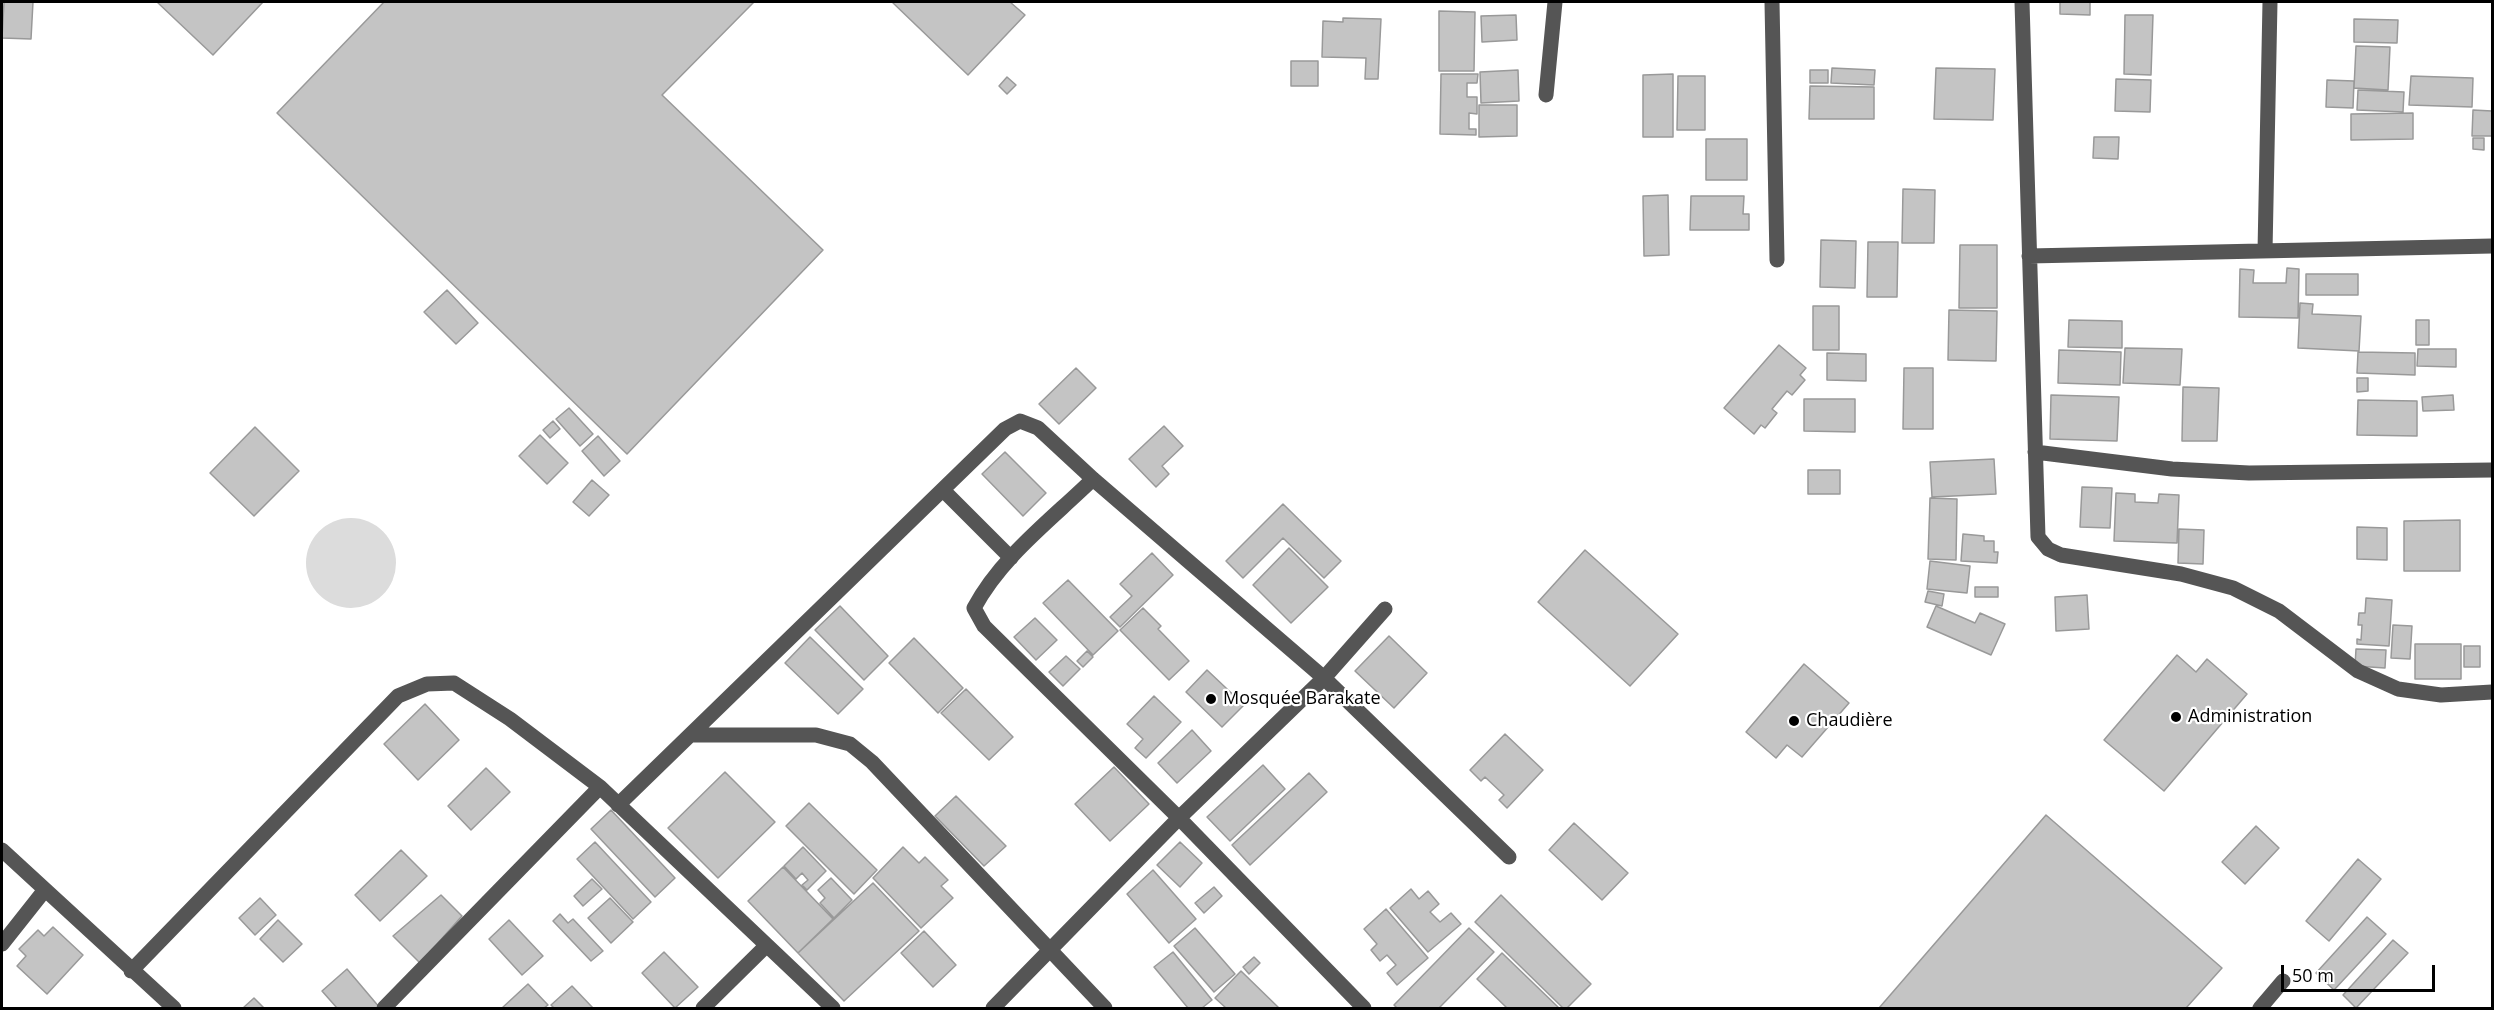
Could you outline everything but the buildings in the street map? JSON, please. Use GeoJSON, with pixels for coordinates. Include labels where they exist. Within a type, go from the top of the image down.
{"type":"FeatureCollection","features":[{"type":"Feature","properties":{"kind":"street"},"geometry":{"type":"LineString","coordinates":[[1546,95],[1555,2]]}},
{"type":"Feature","properties":{"kind":"street"},"geometry":{"type":"LineString","coordinates":[[1772,2],[1777,260]]}},
{"type":"Feature","properties":{"kind":"street"},"geometry":{"type":"LineString","coordinates":[[2022,2],[2038,537],[2048,549],[2061,555],[2181,574],[2233,588],[2279,611],[2358,671],[2398,689],[2441,695],[2493,692]]}},
{"type":"Feature","properties":{"kind":"street"},"geometry":{"type":"LineString","coordinates":[[2265,251],[2271,2]]}},
{"type":"Feature","properties":{"kind":"street"},"geometry":{"type":"LineString","coordinates":[[2029,256],[2493,246]]}},
{"type":"Feature","properties":{"kind":"street"},"geometry":{"type":"LineString","coordinates":[[618,805],[1005,429],[1020,421],[1038,428],[1093,479],[1324,678],[1509,857]]}},
{"type":"Feature","properties":{"kind":"street"},"geometry":{"type":"LineString","coordinates":[[2035,452],[2172,469],[2249,473],[2493,470]]}},
{"type":"Feature","properties":{"kind":"street"},"geometry":{"type":"LineString","coordinates":[[1093,479],[1011,558],[984,590],[974,608],[984,626],[1179,818],[1364,1008]]}},
{"type":"Feature","properties":{"kind":"street"},"geometry":{"type":"LineString","coordinates":[[943,490],[1011,558]]}},
{"type":"Feature","properties":{"kind":"street"},"geometry":{"type":"LineString","coordinates":[[993,1008],[1179,818],[1324,678],[1385,609]]}},
{"type":"Feature","properties":{"kind":"street"},"geometry":{"type":"LineString","coordinates":[[131,971],[398,696],[427,684],[454,683],[510,719],[600,787],[833,1008]]}},
{"type":"Feature","properties":{"kind":"street"},"geometry":{"type":"LineString","coordinates":[[690,735],[816,735],[850,744],[872,762],[1105,1008]]}},
{"type":"Feature","properties":{"kind":"street"},"geometry":{"type":"LineString","coordinates":[[384,1008],[600,787]]}},
{"type":"Feature","properties":{"kind":"street"},"geometry":{"type":"LineString","coordinates":[[2,850],[131,971],[174,1008]]}},
{"type":"Feature","properties":{"kind":"street"},"geometry":{"type":"LineString","coordinates":[[2,944],[44,891]]}},
{"type":"Feature","properties":{"kind":"street"},"geometry":{"type":"LineString","coordinates":[[703,1008],[766,946]]}},
{"type":"Feature","properties":{"kind":"street"},"geometry":{"type":"LineString","coordinates":[[2260,1008],[2283,981]]}},
{"type":"Feature","properties":{"kind":"shaded area"},"geometry":{"type":"Polygon","coordinates":[[[351,518],[368,522],[383,531],[392,546],[396,563],[392,580],[383,595],[368,604],[351,608],[334,604],[319,595],[310,580],[306,563],[310,546],[319,531],[334,522],[351,518]]]}},
{"type":"Feature","properties":{"kind":"place","name":"Mosquée Barakate"},"geometry":{"type":"Point","coordinates":[1211,699]}},
{"type":"Feature","properties":{"kind":"place","name":"Administration"},"geometry":{"type":"Point","coordinates":[2176,717]}},
{"type":"Feature","properties":{"kind":"place","name":"Chaudière"},"geometry":{"type":"Point","coordinates":[1794,721]}}]}
